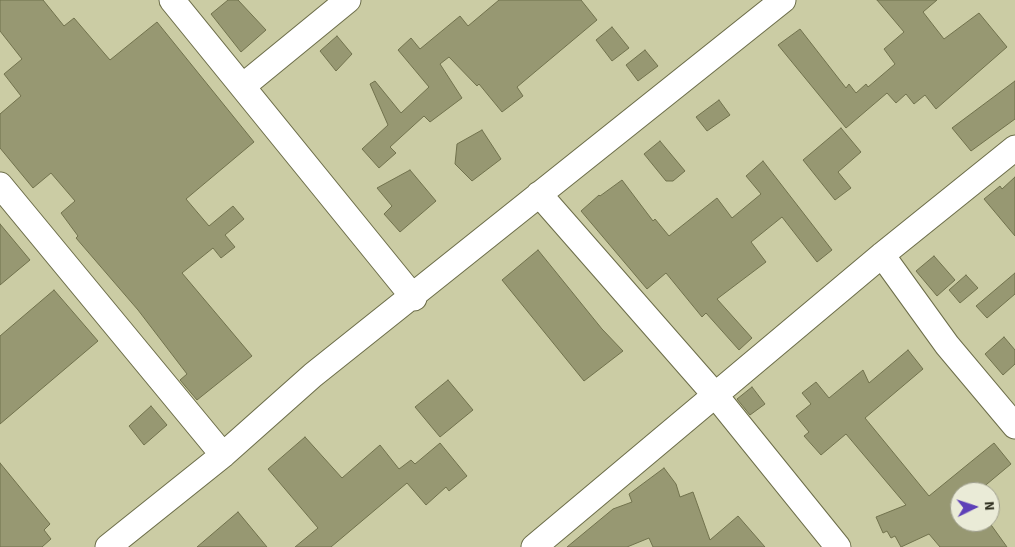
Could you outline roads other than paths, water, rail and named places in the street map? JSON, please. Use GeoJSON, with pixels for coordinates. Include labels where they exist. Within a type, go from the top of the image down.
{"type":"FeatureCollection","features":[{"type":"Feature","properties":{"kind":"street"},"geometry":{"type":"LineString","coordinates":[[172,0],[414,298]]}},
{"type":"Feature","properties":{"kind":"street"},"geometry":{"type":"LineString","coordinates":[[243,86],[348,0]]}},
{"type":"Feature","properties":{"kind":"street"},"geometry":{"type":"LineString","coordinates":[[108,547],[223,455],[313,375],[414,298],[539,194],[783,0]]}},
{"type":"Feature","properties":{"kind":"street"},"geometry":{"type":"LineString","coordinates":[[534,547],[882,255],[1015,148]]}},
{"type":"Feature","properties":{"kind":"street"},"geometry":{"type":"LineString","coordinates":[[0,185],[223,455]]}},
{"type":"Feature","properties":{"kind":"street"},"geometry":{"type":"LineString","coordinates":[[539,194],[716,396],[838,547]]}},
{"type":"Feature","properties":{"kind":"street"},"geometry":{"type":"LineString","coordinates":[[882,255],[947,345],[1015,426]]}}]}
